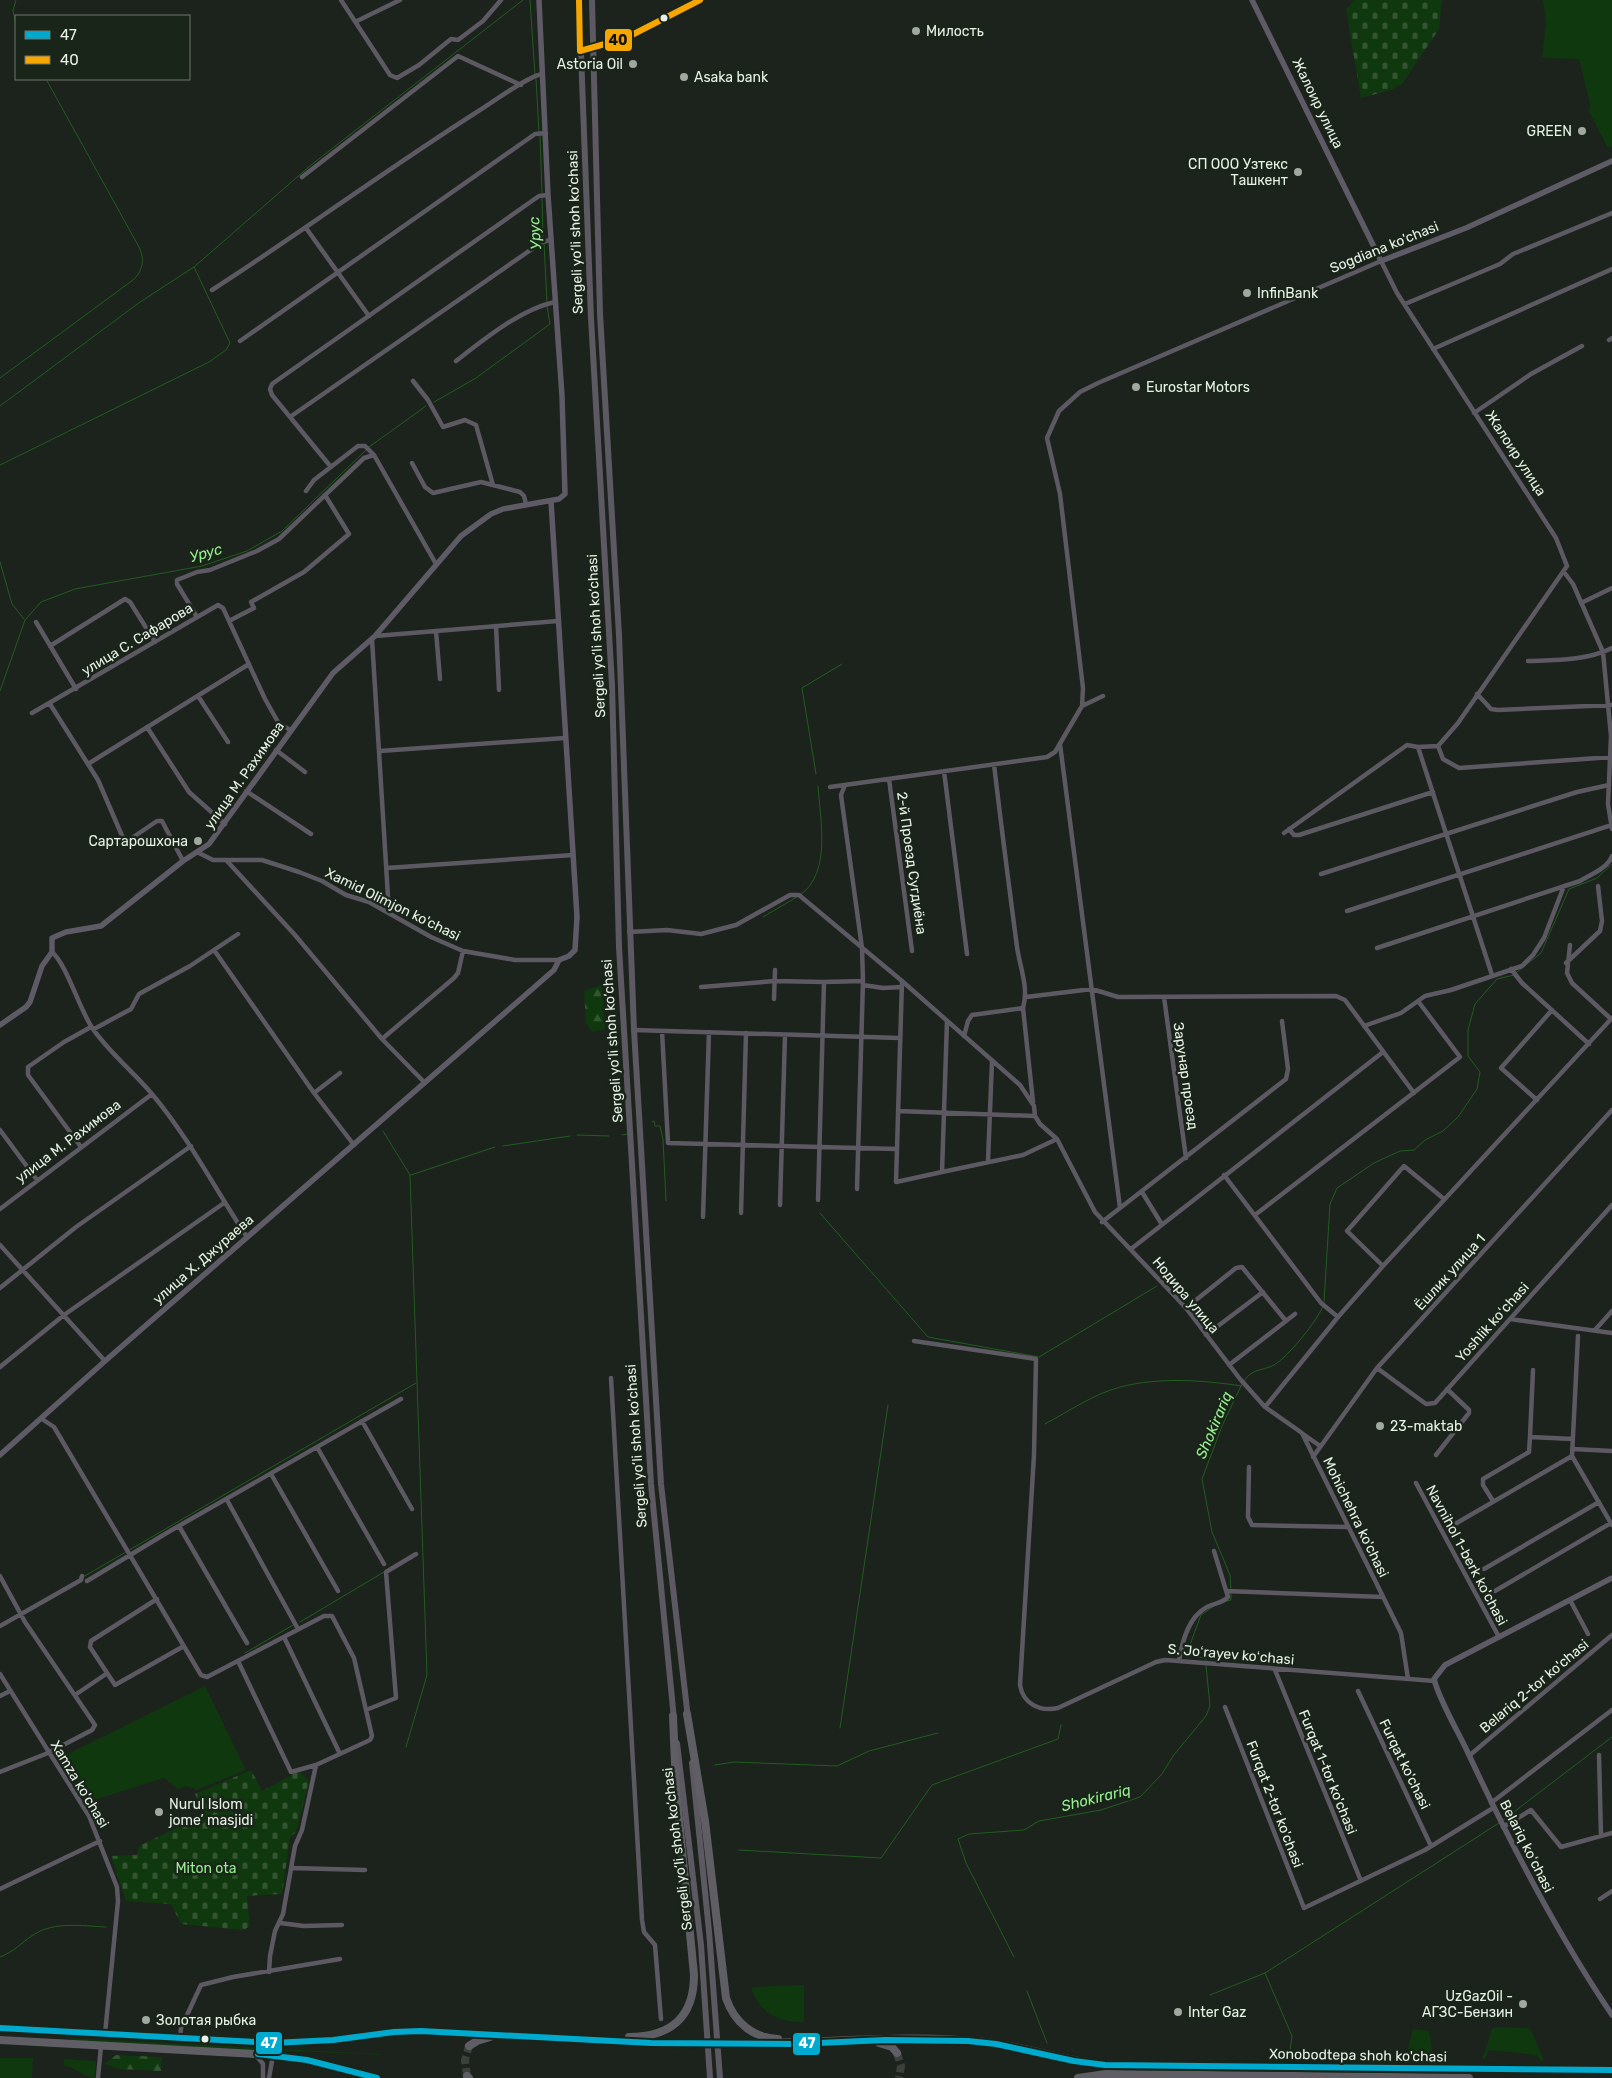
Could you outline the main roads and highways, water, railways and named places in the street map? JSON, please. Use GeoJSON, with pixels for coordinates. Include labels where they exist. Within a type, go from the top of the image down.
{"type":"FeatureCollection","features":[{"type":"Feature","properties":{"kind":"highway"},"geometry":{"type":"LineString","coordinates":[[687,1714],[705,1821],[724,1992],[730,2008],[743,2026],[762,2037],[883,2043],[892,2047],[897,2053]]}},
{"type":"Feature","properties":{"kind":"highway"},"geometry":{"type":"LineString","coordinates":[[650,2040],[675,2024],[685,2011],[692,1994],[694,1975],[684,1888],[676,1788],[673,1716]]}},
{"type":"Feature","properties":{"kind":"highway"},"geometry":{"type":"LineString","coordinates":[[0,2028],[274,2043],[333,2040],[408,2031],[549,2039],[650,2040],[742,2044],[797,2044],[847,2040]]}},
{"type":"Feature","properties":{"kind":"highway"},"geometry":{"type":"LineString","coordinates":[[67,2044],[63,2038],[68,2032]]}},
{"type":"Feature","properties":{"kind":"highway"},"geometry":{"type":"LineString","coordinates":[[469,2046],[481,2039],[502,2036]]}},
{"type":"Feature","properties":{"kind":"highway"},"geometry":{"type":"LineString","coordinates":[[0,2040],[273,2055],[307,2060],[377,2078]]}},
{"type":"Feature","properties":{"kind":"highway","name":"Xonobodtepa shoh ko'chasi"},"geometry":{"type":"LineString","coordinates":[[847,2040],[985,2042],[1074,2061],[1105,2065],[1612,2070]]}},
{"type":"Feature","properties":{"kind":"highway"},"geometry":{"type":"LineString","coordinates":[[1192,2066],[1192,2075]]}},
{"type":"Feature","properties":{"kind":"highway"},"geometry":{"type":"LineString","coordinates":[[1322,2067],[1316,2071],[1323,2076]]}},
{"type":"Feature","properties":{"kind":"highway"},"geometry":{"type":"LineString","coordinates":[[1497,2068],[1497,2078]]}},
{"type":"Feature","properties":{"kind":"highway","name":"Xonobodtepa shoh ko'chasi"},"geometry":{"type":"LineString","coordinates":[[1078,2078],[1106,2074],[1469,2078]]}},
{"type":"Feature","properties":{"kind":"main road","name":"Sergeli yo‘li shoh ko‘chasi"},"geometry":{"type":"LineString","coordinates":[[579,0],[590,308],[612,685],[620,966],[651,1484],[673,1716],[700,1945],[710,2078]]}},
{"type":"Feature","properties":{"kind":"main road","name":"Sergeli yo‘li shoh ko‘chasi"},"geometry":{"type":"LineString","coordinates":[[592,0],[600,304],[624,729],[629,932],[634,1030],[662,1484],[709,1931],[720,2078]]}},
{"type":"Feature","properties":{"kind":"waterway"},"geometry":{"type":"LineString","coordinates":[[15,20],[13,11],[16,0]]}},
{"type":"Feature","properties":{"kind":"waterway"},"geometry":{"type":"LineString","coordinates":[[0,406],[140,302],[194,267],[311,165],[523,0]]}},
{"type":"Feature","properties":{"kind":"waterway","name":"Урус"},"geometry":{"type":"LineString","coordinates":[[530,0],[535,75]]}},
{"type":"Feature","properties":{"kind":"waterway","name":"Урус"},"geometry":{"type":"LineString","coordinates":[[536,79],[539,132]]}},
{"type":"Feature","properties":{"kind":"waterway"},"geometry":{"type":"LineString","coordinates":[[0,378],[133,280],[139,273],[142,265],[139,247],[47,80]]}},
{"type":"Feature","properties":{"kind":"waterway","name":"Урус"},"geometry":{"type":"LineString","coordinates":[[540,136],[542,194]]}},
{"type":"Feature","properties":{"kind":"waterway","name":"Урус"},"geometry":{"type":"LineString","coordinates":[[542,198],[543,239]]}},
{"type":"Feature","properties":{"kind":"waterway","name":"Урус"},"geometry":{"type":"LineString","coordinates":[[544,243],[547,302]]}},
{"type":"Feature","properties":{"kind":"waterway"},"geometry":{"type":"LineString","coordinates":[[0,465],[209,362],[226,350],[230,343],[194,267]]}},
{"type":"Feature","properties":{"kind":"waterway","name":"Урус"},"geometry":{"type":"LineString","coordinates":[[434,402],[476,378],[550,324],[547,306]]}},
{"type":"Feature","properties":{"kind":"waterway","name":"Урус"},"geometry":{"type":"LineString","coordinates":[[369,447],[426,406]]}},
{"type":"Feature","properties":{"kind":"waterway","name":"Урус"},"geometry":{"type":"LineString","coordinates":[[0,691],[25,620],[41,602],[75,589],[202,566],[247,551],[282,531],[366,450]]}},
{"type":"Feature","properties":{"kind":"waterway"},"geometry":{"type":"LineString","coordinates":[[0,562],[12,604],[24,619]]}},
{"type":"Feature","properties":{"kind":"waterway"},"geometry":{"type":"LineString","coordinates":[[816,774],[802,688],[842,664]]}},
{"type":"Feature","properties":{"kind":"waterway"},"geometry":{"type":"LineString","coordinates":[[800,895],[810,885],[817,873],[820,860],[822,829],[818,786]]}},
{"type":"Feature","properties":{"kind":"waterway","name":"Shokirariq"},"geometry":{"type":"LineString","coordinates":[[1517,972],[1541,953],[1569,889],[1597,878],[1612,864]]}},
{"type":"Feature","properties":{"kind":"waterway"},"geometry":{"type":"LineString","coordinates":[[763,917],[797,897]]}},
{"type":"Feature","properties":{"kind":"waterway","name":"Shokirariq"},"geometry":{"type":"LineString","coordinates":[[1324,1302],[1330,1204],[1337,1188],[1374,1163],[1400,1151],[1414,1150],[1425,1140],[1443,1131],[1458,1117],[1477,1089],[1480,1072],[1468,1056],[1468,1030],[1475,1004],[1497,979],[1514,975]]}},
{"type":"Feature","properties":{"kind":"waterway"},"geometry":{"type":"LineString","coordinates":[[652,1122],[654,1121],[655,1126],[660,1126],[663,1139],[666,1201]]}},
{"type":"Feature","properties":{"kind":"waterway"},"geometry":{"type":"LineString","coordinates":[[383,1131],[410,1175],[427,1675],[406,1747]]}},
{"type":"Feature","properties":{"kind":"waterway"},"geometry":{"type":"LineString","coordinates":[[622,1135],[628,1134]]}},
{"type":"Feature","properties":{"kind":"waterway"},"geometry":{"type":"LineString","coordinates":[[577,1135],[609,1136]]}},
{"type":"Feature","properties":{"kind":"waterway"},"geometry":{"type":"LineString","coordinates":[[503,1146],[570,1136]]}},
{"type":"Feature","properties":{"kind":"waterway"},"geometry":{"type":"LineString","coordinates":[[411,1175],[495,1147]]}},
{"type":"Feature","properties":{"kind":"waterway"},"geometry":{"type":"LineString","coordinates":[[820,1213],[928,1337],[1039,1357],[1157,1286]]}},
{"type":"Feature","properties":{"kind":"waterway","name":"Shokirariq"},"geometry":{"type":"LineString","coordinates":[[1244,1381],[1258,1370],[1270,1367],[1280,1361],[1309,1329],[1323,1306]]}},
{"type":"Feature","properties":{"kind":"waterway"},"geometry":{"type":"LineString","coordinates":[[1045,1424],[1101,1394],[1135,1384],[1181,1380],[1242,1386]]}},
{"type":"Feature","properties":{"kind":"waterway"},"geometry":{"type":"LineString","coordinates":[[83,1577],[416,1383]]}},
{"type":"Feature","properties":{"kind":"waterway","name":"Shokirariq"},"geometry":{"type":"LineString","coordinates":[[1231,1590],[1230,1575],[1212,1532],[1202,1479],[1222,1426],[1242,1384]]}},
{"type":"Feature","properties":{"kind":"waterway"},"geometry":{"type":"LineString","coordinates":[[840,1728],[888,1405]]}},
{"type":"Feature","properties":{"kind":"waterway"},"geometry":{"type":"LineString","coordinates":[[300,1622],[384,1572]]}},
{"type":"Feature","properties":{"kind":"waterway","name":"Shokirariq"},"geometry":{"type":"LineString","coordinates":[[1226,1601],[1231,1600],[1231,1594]]}},
{"type":"Feature","properties":{"kind":"waterway","name":"Shokirariq"},"geometry":{"type":"LineString","coordinates":[[1206,1661],[1206,1659],[1187,1653],[1201,1615],[1214,1606]]}},
{"type":"Feature","properties":{"kind":"waterway"},"geometry":{"type":"LineString","coordinates":[[245,1653],[293,1625]]}},
{"type":"Feature","properties":{"kind":"waterway","name":"Shokirariq"},"geometry":{"type":"LineString","coordinates":[[1014,1957],[966,1863],[958,1839],[969,1834],[1024,1830],[1039,1821],[1101,1810],[1140,1797],[1162,1774],[1173,1756],[1206,1716],[1210,1706],[1206,1665]]}},
{"type":"Feature","properties":{"kind":"waterway"},"geometry":{"type":"LineString","coordinates":[[739,1850],[881,1858],[932,1785],[1058,1739],[1061,1725]]}},
{"type":"Feature","properties":{"kind":"waterway"},"geometry":{"type":"LineString","coordinates":[[715,1765],[734,1762],[837,1766],[869,1751],[938,1733]]}},
{"type":"Feature","properties":{"kind":"waterway"},"geometry":{"type":"LineString","coordinates":[[1502,1821],[1612,1737]]}},
{"type":"Feature","properties":{"kind":"waterway"},"geometry":{"type":"LineString","coordinates":[[1210,1995],[1265,1973],[1499,1823]]}},
{"type":"Feature","properties":{"kind":"waterway"},"geometry":{"type":"LineString","coordinates":[[0,1957],[14,1950],[33,1935],[50,1928],[68,1925],[106,1927]]}},
{"type":"Feature","properties":{"kind":"waterway"},"geometry":{"type":"LineString","coordinates":[[1265,1973],[1292,2036],[1290,2051]]}},
{"type":"Feature","properties":{"kind":"waterway","name":"Shokirariq"},"geometry":{"type":"LineString","coordinates":[[1027,1991],[1047,2043]]}},
{"type":"Feature","properties":{"kind":"tunnel"},"geometry":{"type":"LineString","coordinates":[[467,2076],[465,2060],[469,2046]]}},
{"type":"Feature","properties":{"kind":"tunnel"},"geometry":{"type":"LineString","coordinates":[[897,2053],[901,2066],[899,2078]]}},
{"type":"Feature","properties":{"kind":"place","name":"Милость"},"geometry":{"type":"Point","coordinates":[916,31]}},
{"type":"Feature","properties":{"kind":"place","name":"Astoria Oil"},"geometry":{"type":"Point","coordinates":[633,64]}},
{"type":"Feature","properties":{"kind":"place","name":"Asaka bank"},"geometry":{"type":"Point","coordinates":[684,77]}},
{"type":"Feature","properties":{"kind":"place","name":"GREEN"},"geometry":{"type":"Point","coordinates":[1582,131]}},
{"type":"Feature","properties":{"kind":"place","name":"СП ООО Узтекс Ташкент"},"geometry":{"type":"Point","coordinates":[1298,172]}},
{"type":"Feature","properties":{"kind":"place","name":"InfinBank"},"geometry":{"type":"Point","coordinates":[1247,293]}},
{"type":"Feature","properties":{"kind":"place","name":"Eurostar Motors"},"geometry":{"type":"Point","coordinates":[1136,387]}},
{"type":"Feature","properties":{"kind":"place","name":"Сартарошхона"},"geometry":{"type":"Point","coordinates":[198,841]}},
{"type":"Feature","properties":{"kind":"place","name":"23-maktab"},"geometry":{"type":"Point","coordinates":[1380,1426]}},
{"type":"Feature","properties":{"kind":"place","name":"Nurul Islom jome’ masjidi"},"geometry":{"type":"Point","coordinates":[159,1812]}},
{"type":"Feature","properties":{"kind":"place","name":"UzGazOil - АГЗС-Бензин"},"geometry":{"type":"Point","coordinates":[1523,2004]}},
{"type":"Feature","properties":{"kind":"place","name":"Inter Gaz"},"geometry":{"type":"Point","coordinates":[1178,2012]}},
{"type":"Feature","properties":{"kind":"place","name":"Золотая рыбка"},"geometry":{"type":"Point","coordinates":[146,2020]}},
{"type":"Feature","properties":{"kind":"park label","name":"Miton ota"},"geometry":{"type":"Point","coordinates":[206,1868]}}]}
